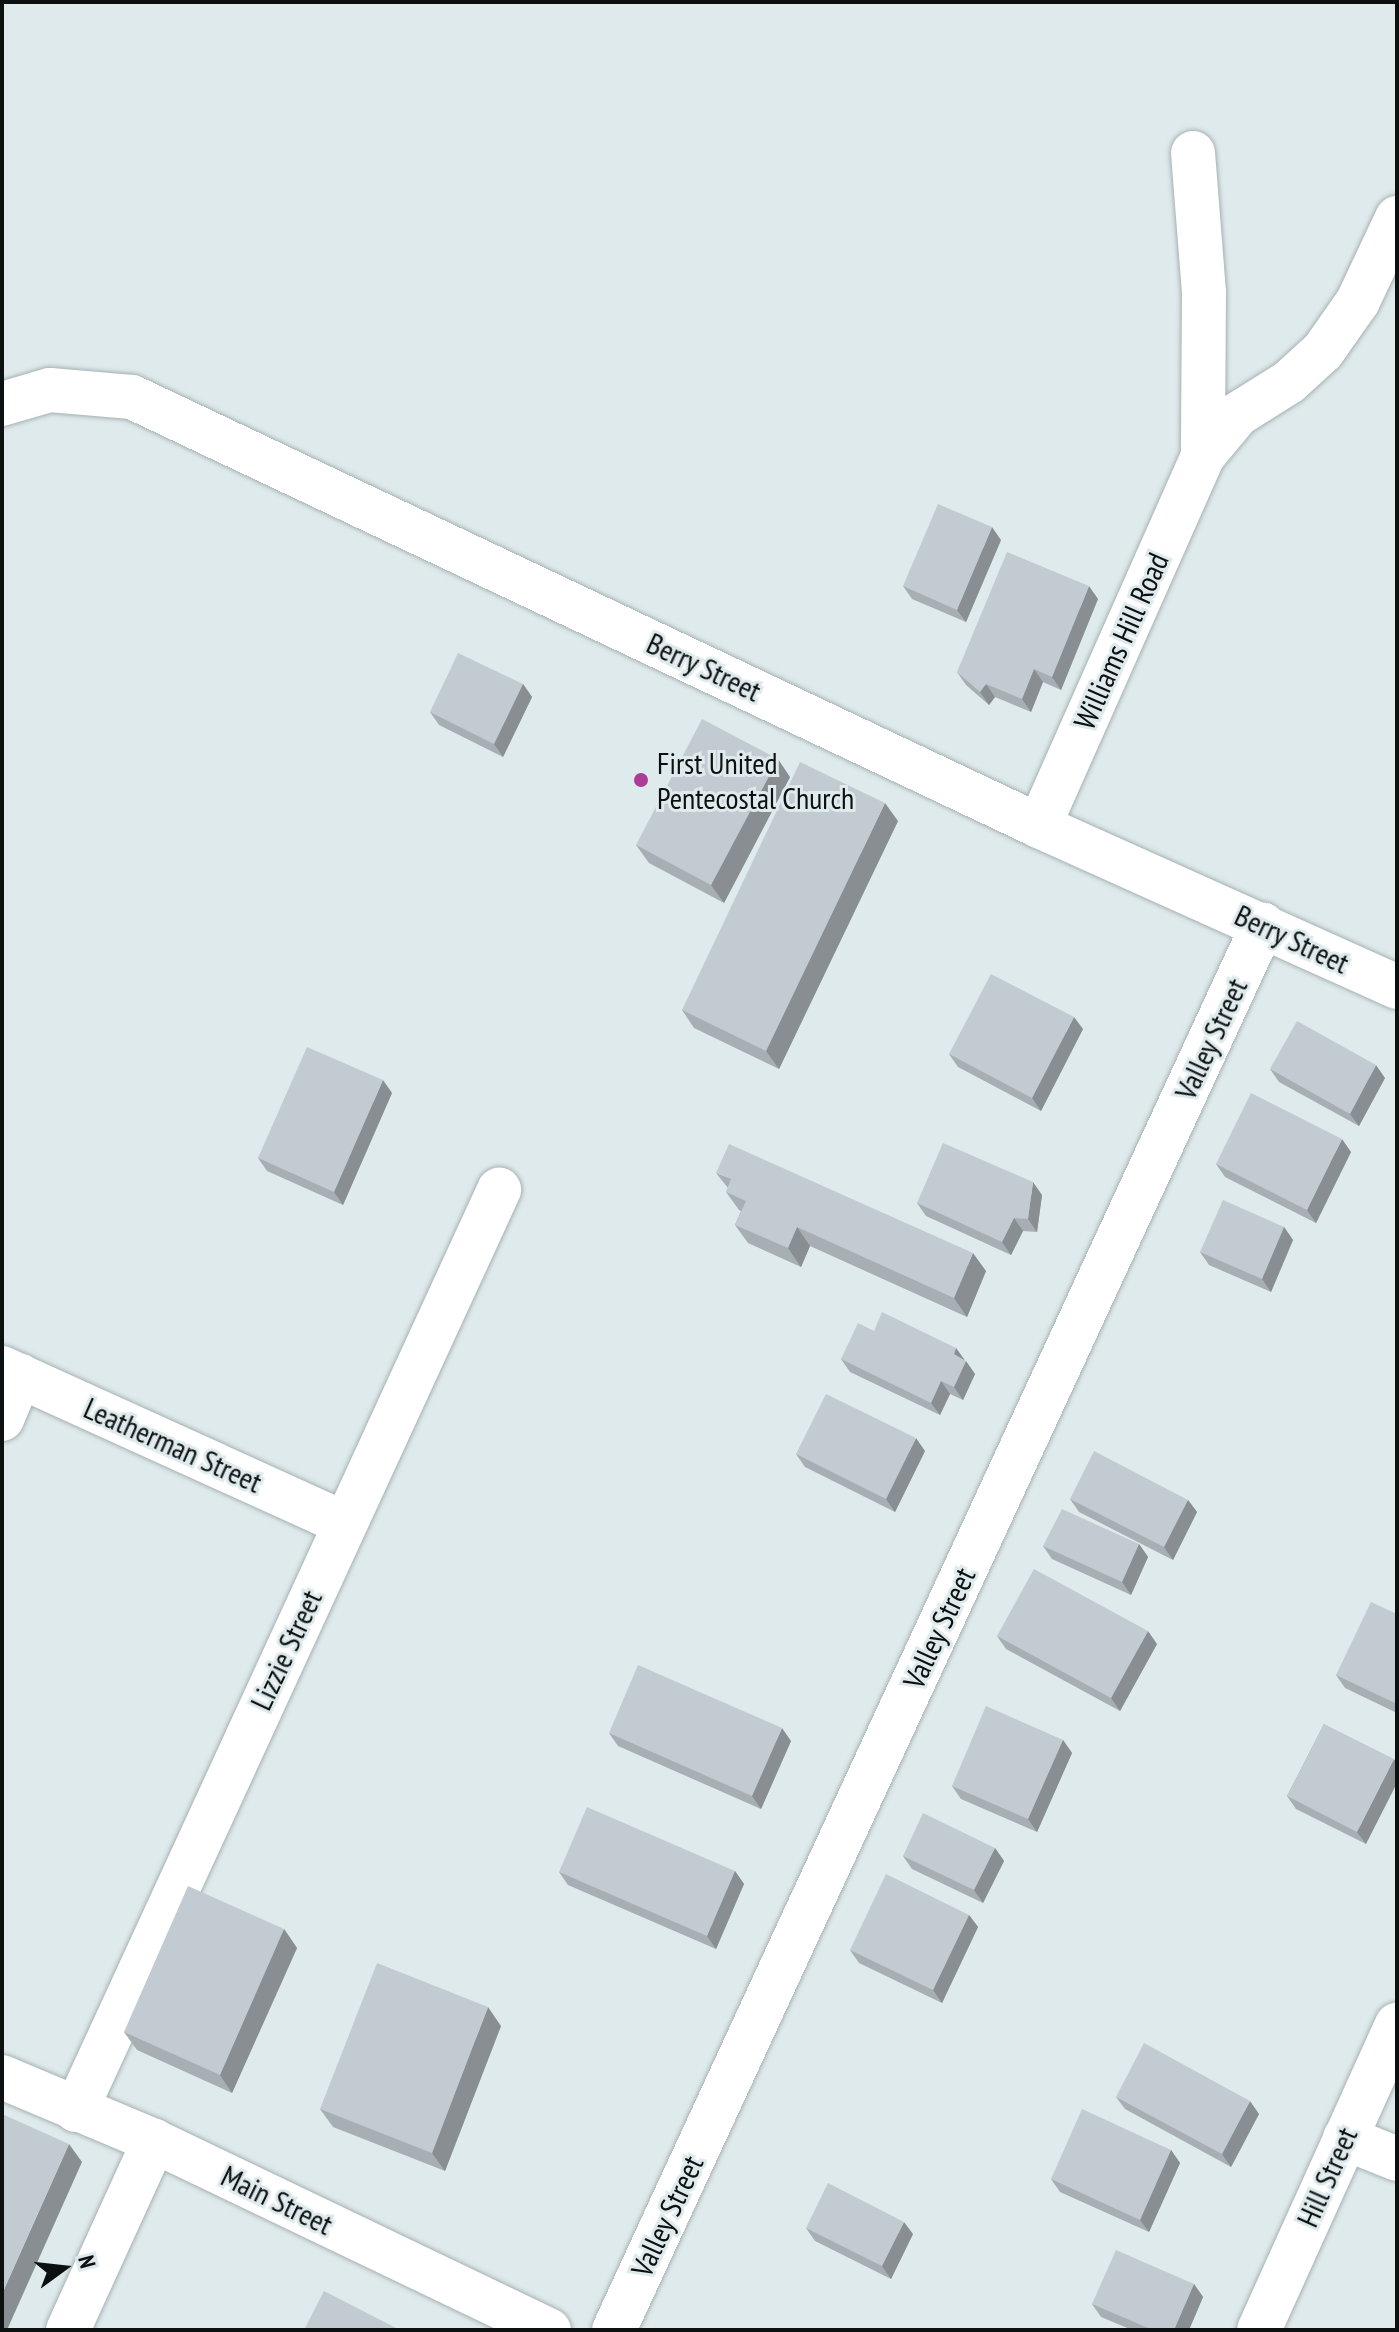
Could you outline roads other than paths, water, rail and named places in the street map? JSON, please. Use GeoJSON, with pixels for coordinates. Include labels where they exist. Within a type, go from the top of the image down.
{"type":"FeatureCollection","features":[{"type":"Feature","properties":{"kind":"street","name":"Williams Hill Road"},"geometry":{"type":"LineString","coordinates":[[1193,153],[1204,293],[1203,456]]}},
{"type":"Feature","properties":{"kind":"street","name":"Williams Hill Road"},"geometry":{"type":"LineString","coordinates":[[1039,826],[1203,456],[1238,414],[1289,382],[1323,351],[1358,301],[1397,218]]}},
{"type":"Feature","properties":{"kind":"street","name":"Berry Street"},"geometry":{"type":"LineString","coordinates":[[2,404],[50,390],[132,397],[1039,826],[1397,987]]}},
{"type":"Feature","properties":{"kind":"street","name":"Valley Street"},"geometry":{"type":"LineString","coordinates":[[614,2330],[1263,925]]}},
{"type":"Feature","properties":{"kind":"street","name":"Lizzie Street"},"geometry":{"type":"LineString","coordinates":[[76,2110],[499,1190]]}},
{"type":"Feature","properties":{"kind":"street","name":"Leatherman Street"},"geometry":{"type":"LineString","coordinates":[[11,1372],[344,1523]]}},
{"type":"Feature","properties":{"kind":"street"},"geometry":{"type":"LineString","coordinates":[[2,1419],[11,1372]]}},
{"type":"Feature","properties":{"kind":"street","name":"Hill Street"},"geometry":{"type":"LineString","coordinates":[[1259,2330],[1397,2025]]}},
{"type":"Feature","properties":{"kind":"street","name":"Main Street"},"geometry":{"type":"LineString","coordinates":[[2,2077],[154,2141],[549,2330]]}},
{"type":"Feature","properties":{"kind":"street"},"geometry":{"type":"LineString","coordinates":[[1345,2138],[1397,2159]]}},
{"type":"Feature","properties":{"kind":"street"},"geometry":{"type":"LineString","coordinates":[[68,2330],[154,2141]]}},
{"type":"Feature","properties":{"kind":"place","name":"First United Pentecostal Church"},"geometry":{"type":"Point","coordinates":[641,780]}}]}
